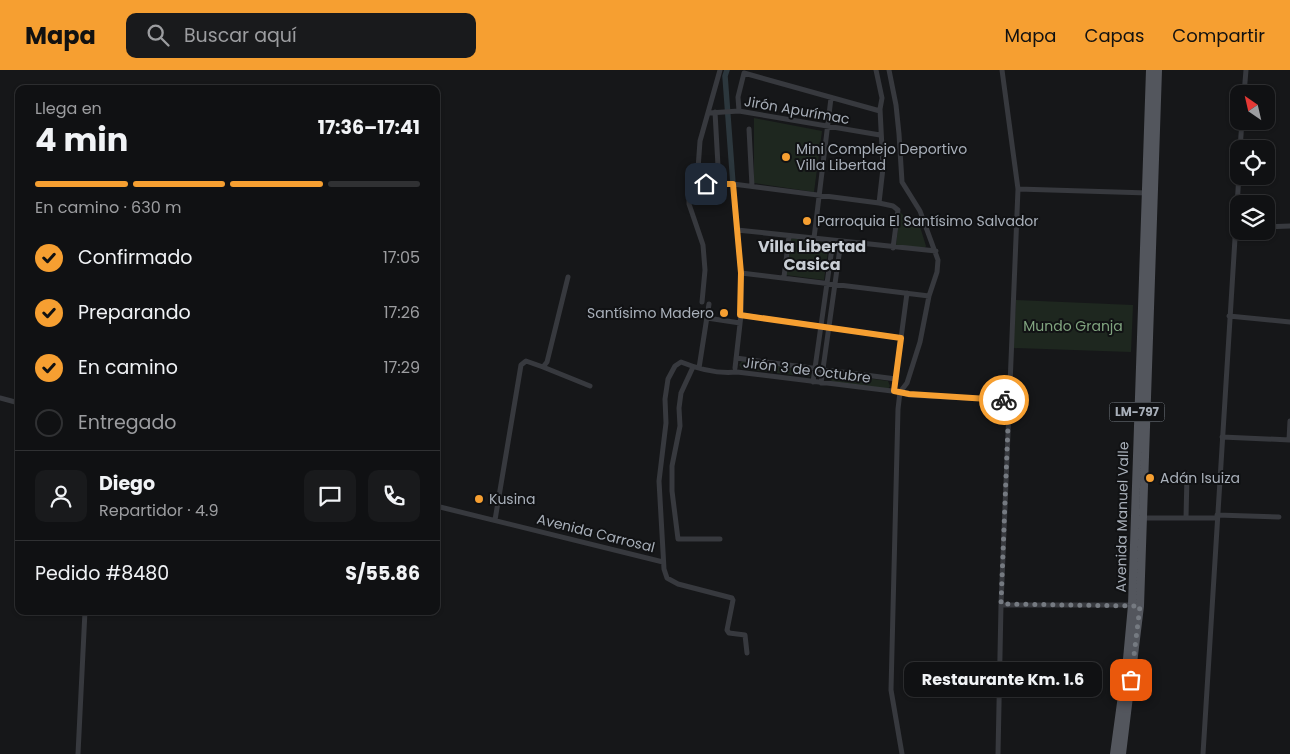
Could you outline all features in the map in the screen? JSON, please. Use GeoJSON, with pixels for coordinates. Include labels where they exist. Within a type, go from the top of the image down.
{"type":"FeatureCollection","features":[{"type":"Feature","properties":{"kind":"main road","name":"Avenida Manuel Valle"},"geometry":{"type":"LineString","coordinates":[[1122,754],[1142,518],[1150,70]]}},
{"type":"Feature","properties":{"kind":"main road","name":"Avenida Manuel Valle"},"geometry":{"type":"LineString","coordinates":[[1114,754],[1136,605],[1149,194],[1158,70]]}},
{"type":"Feature","properties":{"kind":"street"},"geometry":{"type":"LineString","coordinates":[[702,302],[705,270],[703,245],[689,204],[689,194],[694,185],[698,169],[700,141],[712,112],[720,70]]}},
{"type":"Feature","properties":{"kind":"street"},"geometry":{"type":"LineString","coordinates":[[876,70],[882,98],[880,135],[883,168],[879,203]]}},
{"type":"Feature","properties":{"kind":"street"},"geometry":{"type":"LineString","coordinates":[[889,70],[898,124],[902,182],[920,211],[938,260],[937,272],[907,383],[897,392]]}},
{"type":"Feature","properties":{"kind":"street"},"geometry":{"type":"LineString","coordinates":[[998,754],[1001,604],[1018,189],[1002,70]]}},
{"type":"Feature","properties":{"kind":"street"},"geometry":{"type":"LineString","coordinates":[[1245,85],[1246,70]]}},
{"type":"Feature","properties":{"kind":"street"},"geometry":{"type":"LineString","coordinates":[[739,111],[738,97],[744,73],[880,111]]}},
{"type":"Feature","properties":{"kind":"street"},"geometry":{"type":"LineString","coordinates":[[814,238],[831,98]]}},
{"type":"Feature","properties":{"kind":"street","name":"Jirón Apurímac"},"geometry":{"type":"LineString","coordinates":[[712,112],[739,111],[880,135]]}},
{"type":"Feature","properties":{"kind":"street"},"geometry":{"type":"LineString","coordinates":[[712,112],[719,184]]}},
{"type":"Feature","properties":{"kind":"street"},"geometry":{"type":"LineString","coordinates":[[749,129],[752,186]]}},
{"type":"Feature","properties":{"kind":"street"},"geometry":{"type":"LineString","coordinates":[[694,185],[733,184],[752,186],[893,206],[898,210],[893,248]]}},
{"type":"Feature","properties":{"kind":"street"},"geometry":{"type":"LineString","coordinates":[[733,184],[741,273],[740,323],[735,368]]}},
{"type":"Feature","properties":{"kind":"street"},"geometry":{"type":"LineString","coordinates":[[1018,189],[1149,194]]}},
{"type":"Feature","properties":{"kind":"street"},"geometry":{"type":"LineString","coordinates":[[1275,227],[1290,226]]}},
{"type":"Feature","properties":{"kind":"street"},"geometry":{"type":"LineString","coordinates":[[737,230],[893,248],[936,251]]}},
{"type":"Feature","properties":{"kind":"street"},"geometry":{"type":"LineString","coordinates":[[784,277],[789,236]]}},
{"type":"Feature","properties":{"kind":"street"},"geometry":{"type":"LineString","coordinates":[[1203,754],[1229,316],[1236,240]]}},
{"type":"Feature","properties":{"kind":"street"},"geometry":{"type":"LineString","coordinates":[[813,382],[833,241]]}},
{"type":"Feature","properties":{"kind":"street"},"geometry":{"type":"LineString","coordinates":[[821,382],[841,242]]}},
{"type":"Feature","properties":{"kind":"street"},"geometry":{"type":"LineString","coordinates":[[741,273],[929,296]]}},
{"type":"Feature","properties":{"kind":"street"},"geometry":{"type":"LineString","coordinates":[[543,367],[548,362],[568,277]]}},
{"type":"Feature","properties":{"kind":"street"},"geometry":{"type":"LineString","coordinates":[[902,754],[891,690],[896,527],[896,379],[907,293]]}},
{"type":"Feature","properties":{"kind":"street"},"geometry":{"type":"LineString","coordinates":[[699,368],[709,304]]}},
{"type":"Feature","properties":{"kind":"street"},"geometry":{"type":"LineString","coordinates":[[740,315],[901,338]]}},
{"type":"Feature","properties":{"kind":"street"},"geometry":{"type":"LineString","coordinates":[[1229,316],[1290,322]]}},
{"type":"Feature","properties":{"kind":"street"},"geometry":{"type":"LineString","coordinates":[[707,318],[740,323]]}},
{"type":"Feature","properties":{"kind":"street","name":"Jirón 3 de Octubre"},"geometry":{"type":"LineString","coordinates":[[736,358],[896,379]]}},
{"type":"Feature","properties":{"kind":"street"},"geometry":{"type":"LineString","coordinates":[[496,520],[521,365],[526,361],[590,386]]}},
{"type":"Feature","properties":{"kind":"street","name":"Jirón 3 de Octubre"},"geometry":{"type":"LineString","coordinates":[[663,562],[662,510],[659,481],[666,423],[665,399],[668,379],[675,366],[681,362],[693,367],[726,373],[737,372],[909,394],[1009,400]]}},
{"type":"Feature","properties":{"kind":"street"},"geometry":{"type":"LineString","coordinates":[[693,367],[682,393],[679,408],[680,426],[672,466],[672,491],[678,539],[720,538]]}},
{"type":"Feature","properties":{"kind":"street"},"geometry":{"type":"LineString","coordinates":[[0,398],[15,402]]}},
{"type":"Feature","properties":{"kind":"street"},"geometry":{"type":"LineString","coordinates":[[1222,437],[1289,440],[1290,421]]}},
{"type":"Feature","properties":{"kind":"street"},"geometry":{"type":"LineString","coordinates":[[1186,518],[1187,475]]}},
{"type":"Feature","properties":{"kind":"street","name":"Avenida Carrosal"},"geometry":{"type":"LineString","coordinates":[[440,507],[663,562]]}},
{"type":"Feature","properties":{"kind":"street"},"geometry":{"type":"LineString","coordinates":[[1142,518],[1279,517]]}},
{"type":"Feature","properties":{"kind":"street"},"geometry":{"type":"LineString","coordinates":[[663,562],[665,574],[669,581],[732,598],[727,630],[728,632],[745,635],[747,653]]}},
{"type":"Feature","properties":{"kind":"street"},"geometry":{"type":"LineString","coordinates":[[1001,604],[1136,605]]}},
{"type":"Feature","properties":{"kind":"street"},"geometry":{"type":"LineString","coordinates":[[78,754],[85,615]]}},
{"type":"Feature","properties":{"kind":"green space","name":"Mini Complejo Deportivo Villa Libertad"},"geometry":{"type":"Polygon","coordinates":[[[754,118],[822,131],[814,192],[754,183],[754,118]]]}},
{"type":"Feature","properties":{"kind":"green space"},"geometry":{"type":"Polygon","coordinates":[[[900,212],[910,222],[917,217],[925,248],[896,245],[900,212]]]}},
{"type":"Feature","properties":{"kind":"green space"},"geometry":{"type":"Polygon","coordinates":[[[791,238],[829,243],[824,280],[786,275],[791,238]]]}},
{"type":"Feature","properties":{"kind":"green space","name":"Mundo Granja"},"geometry":{"type":"Polygon","coordinates":[[[1016,300],[1133,305],[1131,352],[1013,348],[1016,300]]]}},
{"type":"Feature","properties":{"kind":"green space"},"geometry":{"type":"Polygon","coordinates":[[[742,361],[808,370],[811,373],[810,377],[742,369],[739,365],[742,361]]]}},
{"type":"Feature","properties":{"kind":"green space"},"geometry":{"type":"Polygon","coordinates":[[[828,373],[888,381],[890,386],[888,389],[834,382],[827,378],[828,373]]]}},
{"type":"Feature","properties":{"kind":"waterway"},"geometry":{"type":"LineString","coordinates":[[727,70],[725,76],[733,184]]}},
{"type":"Feature","properties":{"kind":"way so far"},"geometry":{"type":"LineString","coordinates":[[1004,400],[1009,400],[1001,604],[1140,606],[1131,680]]}},
{"type":"Feature","properties":{"kind":"place","name":"Mini Complejo Deportivo Villa Libertad"},"geometry":{"type":"Point","coordinates":[786,157]}},
{"type":"Feature","properties":{"kind":"place","name":"Parroquia El Santísimo Salvador"},"geometry":{"type":"Point","coordinates":[807,221]}},
{"type":"Feature","properties":{"kind":"place","name":"Santísimo Madero"},"geometry":{"type":"Point","coordinates":[724,313]}},
{"type":"Feature","properties":{"kind":"place","name":"Adán Isuiza"},"geometry":{"type":"Point","coordinates":[1150,478]}},
{"type":"Feature","properties":{"kind":"place","name":"Kusina"},"geometry":{"type":"Point","coordinates":[479,499]}},
{"type":"Feature","properties":{"kind":"place","name":"Restaurante Km. 1.6"},"geometry":{"type":"Point","coordinates":[1131,680]}},
{"type":"Feature","properties":{"kind":"district","name":"Villa Libertad Casica"},"geometry":{"type":"Point","coordinates":[812,255]}},
{"type":"Feature","properties":{"kind":"route"},"geometry":{"type":"LineString","coordinates":[[706,184],[733,184],[741,273],[740,315],[901,338],[894,391],[909,394],[1004,400]]}}]}
